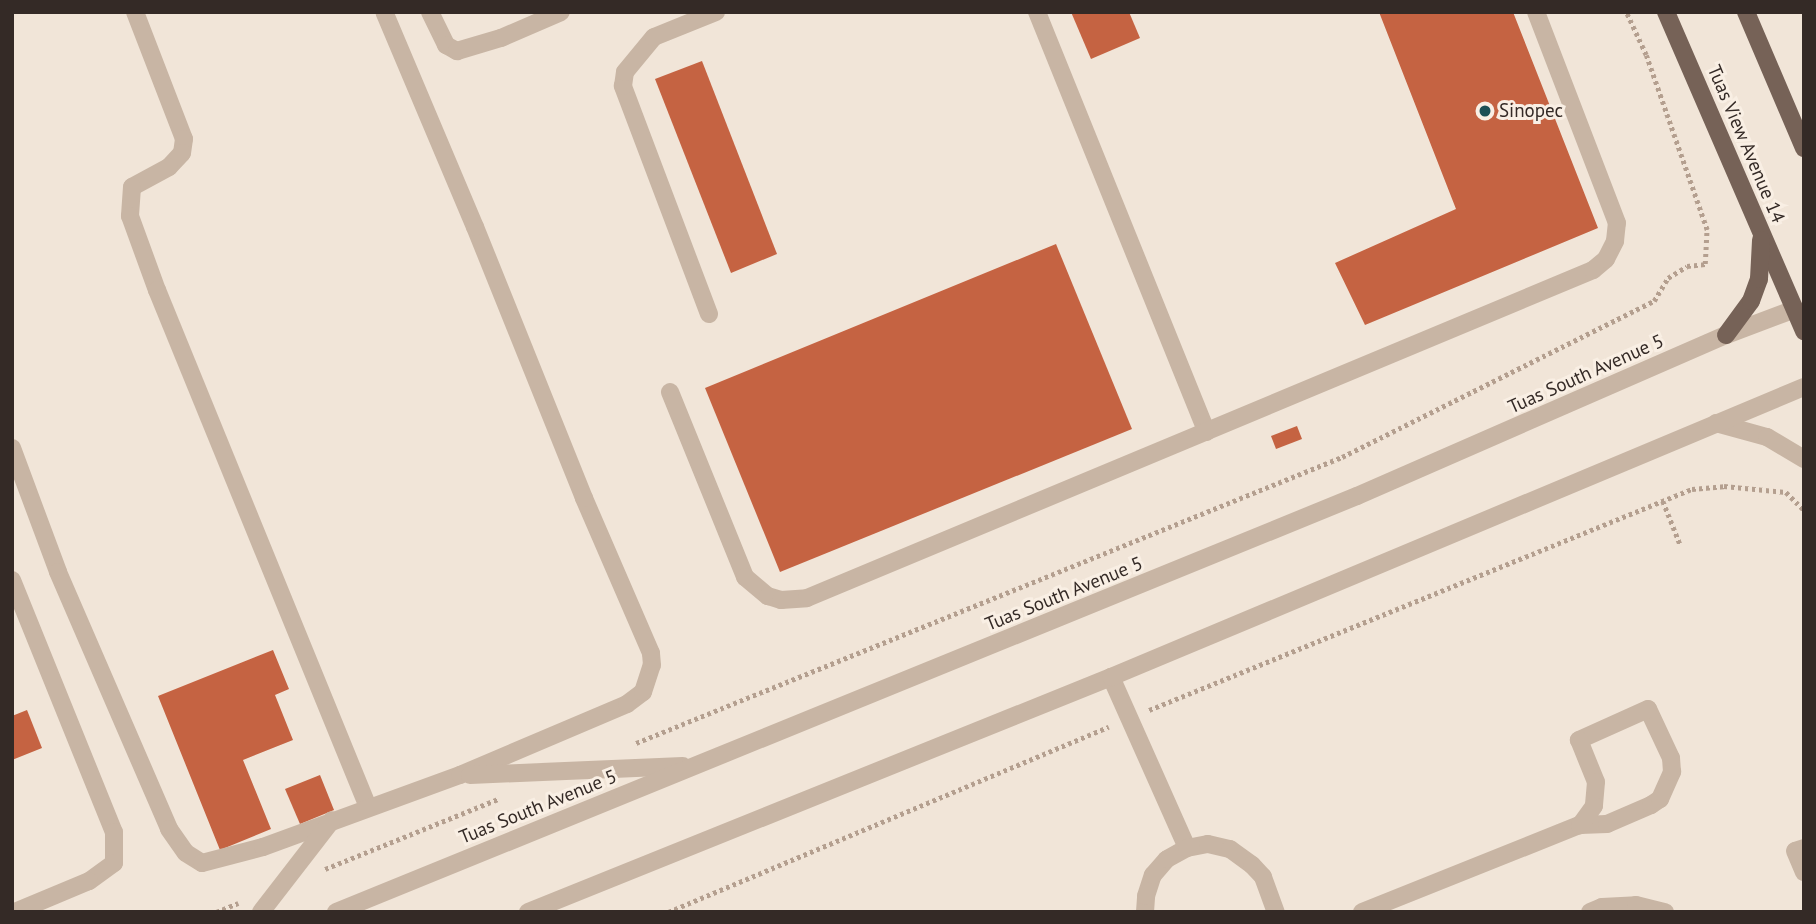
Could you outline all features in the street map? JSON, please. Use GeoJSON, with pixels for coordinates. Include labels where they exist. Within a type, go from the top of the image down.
{"type":"FeatureCollection","features":[{"type":"Feature","properties":{"kind":"main road","name":"Tuas View Avenue 14"},"geometry":{"type":"LineString","coordinates":[[1666,12],[1760,230],[1799,307],[1804,331]]}},
{"type":"Feature","properties":{"kind":"main road"},"geometry":{"type":"LineString","coordinates":[[1746,12],[1804,148]]}},
{"type":"Feature","properties":{"kind":"main road"},"geometry":{"type":"LineString","coordinates":[[1726,335],[1751,301],[1759,279],[1760,230]]}},
{"type":"Feature","properties":{"kind":"street"},"geometry":{"type":"LineString","coordinates":[[135,12],[184,139],[182,153],[169,167],[132,187],[130,216],[157,290],[368,807]]}},
{"type":"Feature","properties":{"kind":"street"},"geometry":{"type":"LineString","coordinates":[[12,448],[58,572],[169,829],[186,853],[202,863],[228,857],[460,775],[627,704],[643,692],[652,665],[651,653],[584,498],[480,239],[384,12]]}},
{"type":"Feature","properties":{"kind":"street"},"geometry":{"type":"LineString","coordinates":[[430,12],[446,45],[457,51],[500,38],[561,12]]}},
{"type":"Feature","properties":{"kind":"street"},"geometry":{"type":"LineString","coordinates":[[709,314],[623,86],[625,72],[654,37],[716,12]]}},
{"type":"Feature","properties":{"kind":"street"},"geometry":{"type":"LineString","coordinates":[[1037,12],[1207,432]]}},
{"type":"Feature","properties":{"kind":"street"},"geometry":{"type":"LineString","coordinates":[[670,393],[745,577],[768,596],[781,600],[807,598],[1593,270],[1606,258],[1615,242],[1617,223],[1536,12]]}},
{"type":"Feature","properties":{"kind":"street","name":"Tuas South Avenue 5"},"geometry":{"type":"LineString","coordinates":[[336,912],[1431,465],[1726,335],[1799,307]]}},
{"type":"Feature","properties":{"kind":"street"},"geometry":{"type":"LineString","coordinates":[[528,912],[1111,677],[1804,387]]}},
{"type":"Feature","properties":{"kind":"street"},"geometry":{"type":"LineString","coordinates":[[1716,422],[1767,437],[1804,459]]}},
{"type":"Feature","properties":{"kind":"street"},"geometry":{"type":"LineString","coordinates":[[12,580],[114,832],[114,863],[89,881],[15,912]]}},
{"type":"Feature","properties":{"kind":"street"},"geometry":{"type":"LineString","coordinates":[[1111,677],[1186,848]]}},
{"type":"Feature","properties":{"kind":"street"},"geometry":{"type":"LineString","coordinates":[[1362,912],[1580,825],[1607,824],[1618,820],[1660,799],[1672,772],[1671,758],[1648,709],[1579,740],[1596,782],[1594,806],[1580,825]]}},
{"type":"Feature","properties":{"kind":"street"},"geometry":{"type":"LineString","coordinates":[[460,775],[696,765]]}},
{"type":"Feature","properties":{"kind":"street"},"geometry":{"type":"LineString","coordinates":[[261,912],[332,820]]}},
{"type":"Feature","properties":{"kind":"street"},"geometry":{"type":"LineString","coordinates":[[1146,912],[1146,896],[1153,875],[1167,859],[1186,848],[1208,844],[1230,849],[1263,877],[1276,912]]}},
{"type":"Feature","properties":{"kind":"street"},"geometry":{"type":"LineString","coordinates":[[1804,848],[1795,852],[1804,872]]}},
{"type":"Feature","properties":{"kind":"street"},"geometry":{"type":"LineString","coordinates":[[1590,912],[1602,907],[1636,905],[1665,912]]}},
{"type":"Feature","properties":{"kind":"path"},"geometry":{"type":"LineString","coordinates":[[628,746],[1342,457],[1654,301],[1668,278],[1687,266],[1705,264],[1707,230],[1646,55],[1626,12]]}},
{"type":"Feature","properties":{"kind":"path"},"geometry":{"type":"LineString","coordinates":[[668,912],[1129,719],[1692,489],[1724,485],[1786,492],[1804,510]]}},
{"type":"Feature","properties":{"kind":"path"},"geometry":{"type":"LineString","coordinates":[[1663,501],[1680,544]]}},
{"type":"Feature","properties":{"kind":"path"},"geometry":{"type":"LineString","coordinates":[[281,886],[505,796]]}},
{"type":"Feature","properties":{"kind":"path"},"geometry":{"type":"LineString","coordinates":[[216,912],[242,902]]}},
{"type":"Feature","properties":{"kind":"building"},"geometry":{"type":"Polygon","coordinates":[[[1071,12],[1129,12],[1140,38],[1091,59],[1071,12]]]}},
{"type":"Feature","properties":{"kind":"building","name":"Sinopec"},"geometry":{"type":"Polygon","coordinates":[[[1379,12],[1513,12],[1598,228],[1365,325],[1335,263],[1456,209],[1379,12]]]}},
{"type":"Feature","properties":{"kind":"building"},"geometry":{"type":"Polygon","coordinates":[[[702,61],[777,254],[731,273],[655,79],[702,61]]]}},
{"type":"Feature","properties":{"kind":"building"},"geometry":{"type":"Polygon","coordinates":[[[1056,244],[1132,429],[780,572],[705,388],[1056,244]]]}},
{"type":"Feature","properties":{"kind":"building"},"geometry":{"type":"Polygon","coordinates":[[[1297,426],[1302,439],[1276,449],[1271,436],[1297,426]]]}},
{"type":"Feature","properties":{"kind":"building"},"geometry":{"type":"Polygon","coordinates":[[[273,650],[289,689],[275,695],[293,740],[243,760],[271,829],[220,850],[158,696],[273,650]]]}},
{"type":"Feature","properties":{"kind":"building"},"geometry":{"type":"Polygon","coordinates":[[[27,710],[42,748],[12,760],[12,716],[27,710]]]}},
{"type":"Feature","properties":{"kind":"building"},"geometry":{"type":"Polygon","coordinates":[[[320,775],[334,810],[300,824],[285,789],[320,775]]]}},
{"type":"Feature","properties":{"kind":"place","name":"Sinopec"},"geometry":{"type":"Point","coordinates":[1485,111]}}]}
